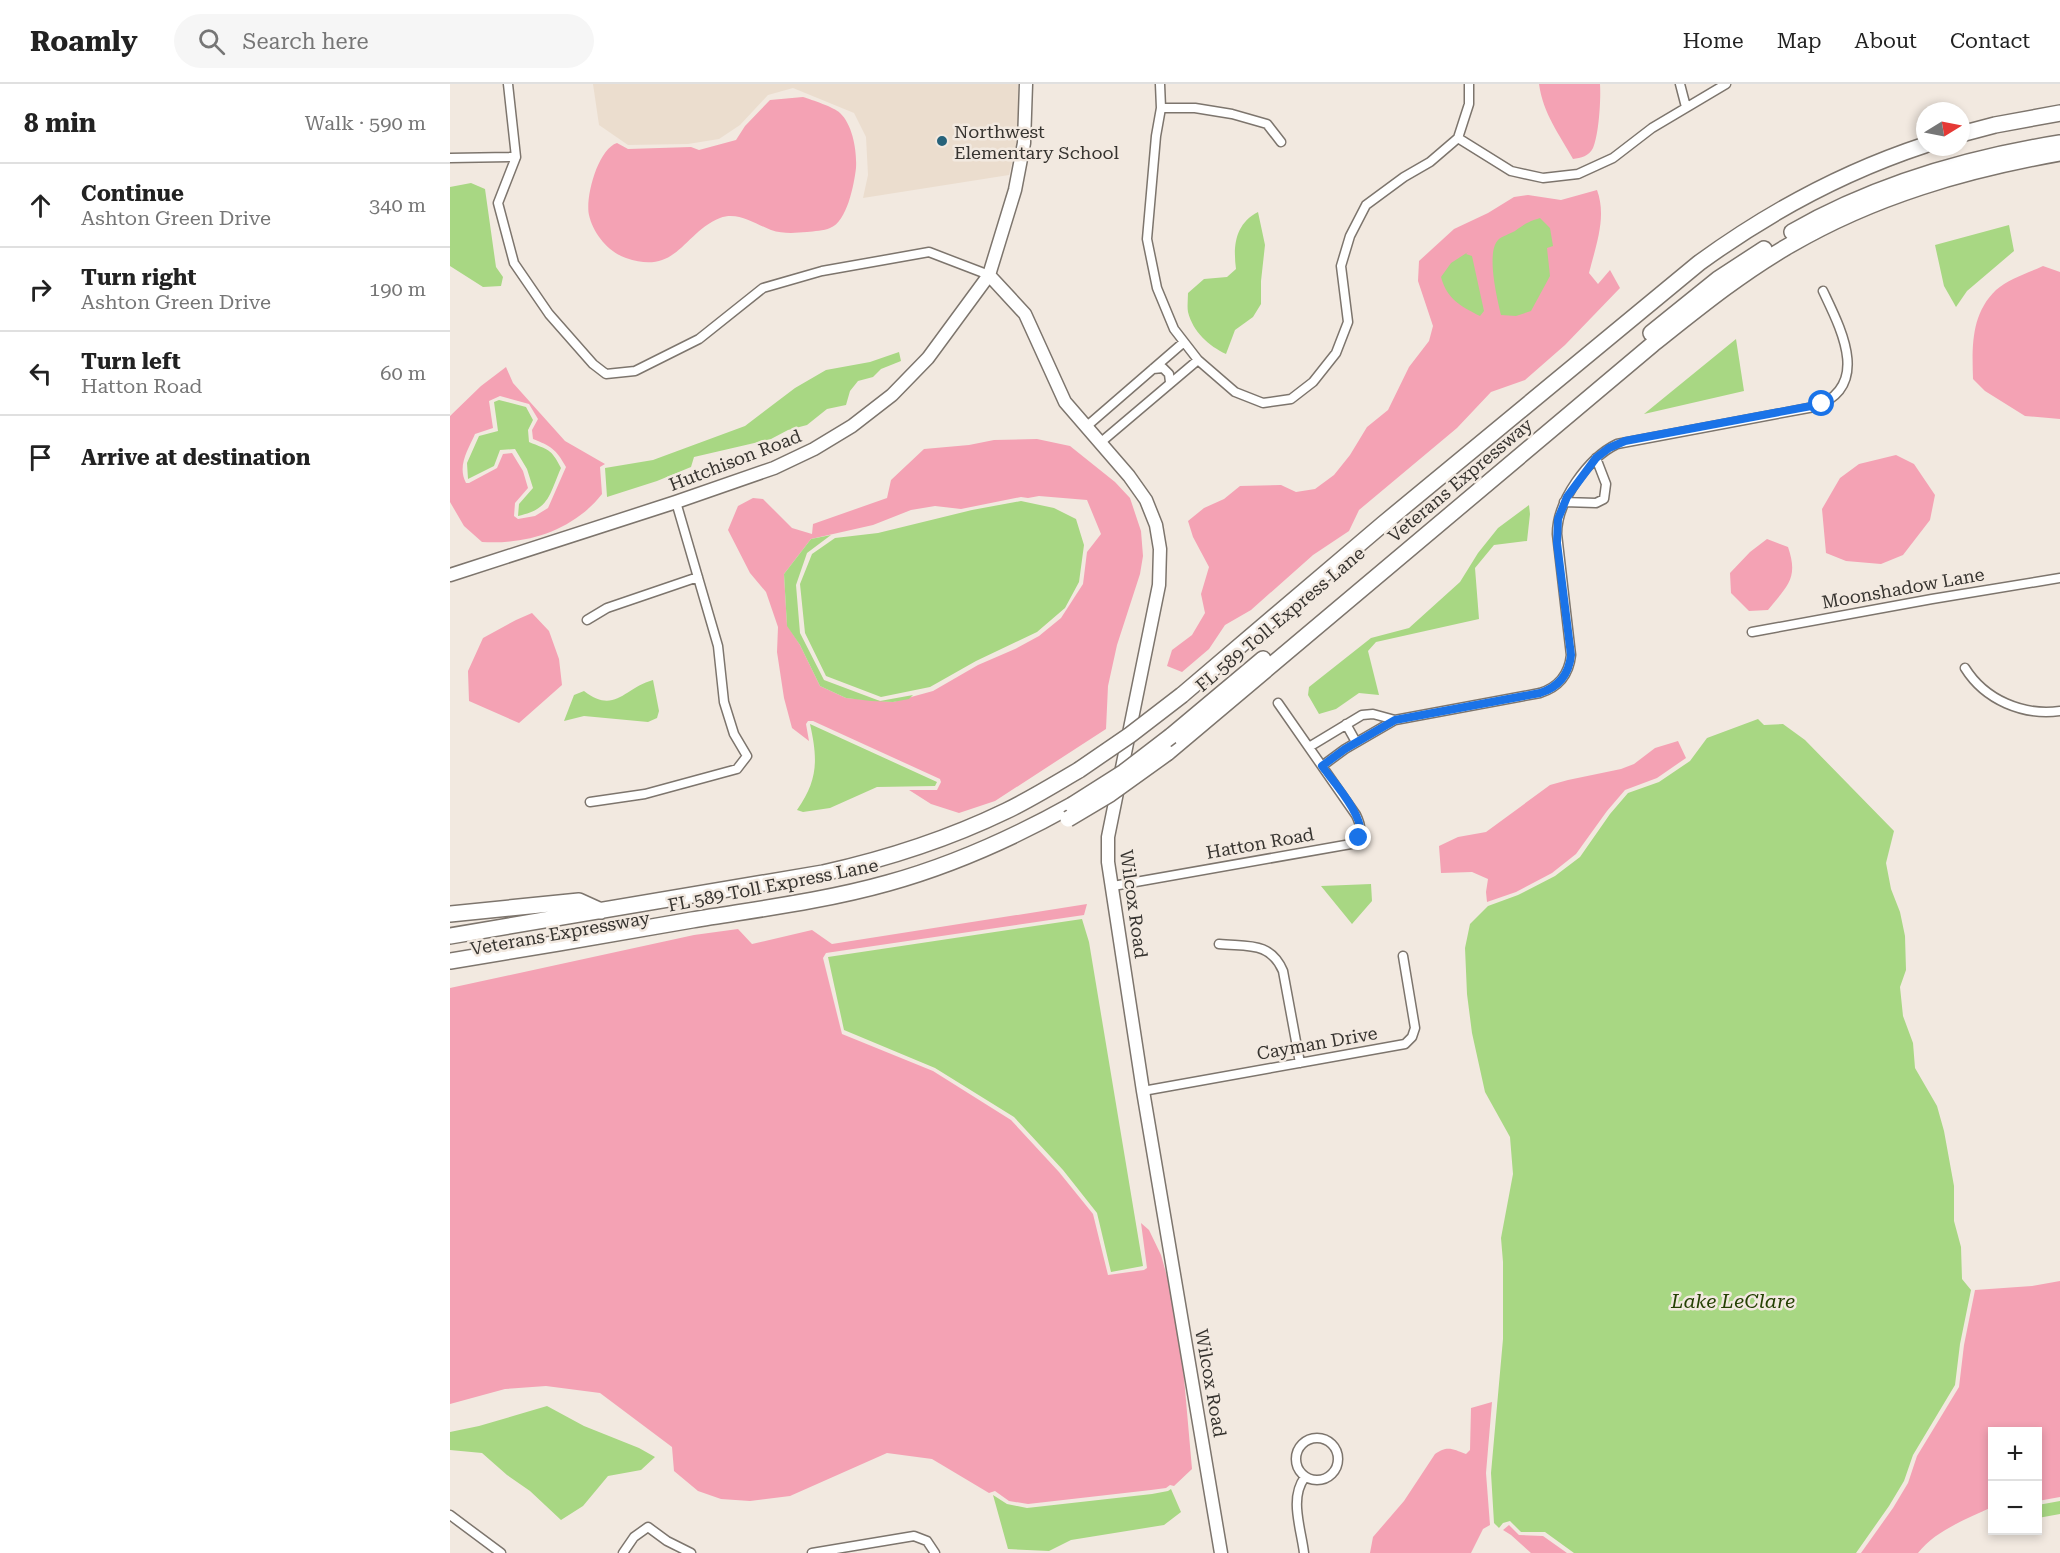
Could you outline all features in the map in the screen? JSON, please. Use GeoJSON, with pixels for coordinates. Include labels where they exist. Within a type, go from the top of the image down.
{"type":"FeatureCollection","features":[{"type":"Feature","properties":{"kind":"highway"},"geometry":{"type":"LineString","coordinates":[[1970,132],[2060,113]]}},
{"type":"Feature","properties":{"kind":"highway","name":"FL 589 Toll Express Lane"},"geometry":{"type":"LineString","coordinates":[[450,961],[824,898],[876,886],[957,860],[1070,812],[1171,736],[1691,299],[1726,273],[1812,221],[1873,192],[1938,169],[1978,158],[2060,143]]}},
{"type":"Feature","properties":{"kind":"highway","name":"Veterans Expressway"},"geometry":{"type":"LineString","coordinates":[[450,936],[822,873],[878,860],[966,829],[1007,810],[1079,770],[1182,695],[1663,291],[1715,251],[1806,194],[1851,173],[1916,148]]}},
{"type":"Feature","properties":{"kind":"highway","name":"Veterans Expressway"},"geometry":{"type":"LineString","coordinates":[[450,971],[829,908],[890,893],[962,870],[1011,848],[1070,812],[1126,783],[1167,753],[1653,344],[1756,266],[1817,230],[1878,202],[1937,180],[2060,153]]}},
{"type":"Feature","properties":{"kind":"highway"},"geometry":{"type":"LineString","coordinates":[[450,914],[579,901],[601,911]]}},
{"type":"Feature","properties":{"kind":"street"},"geometry":{"type":"LineString","coordinates":[[508,84],[516,157],[498,203],[514,263],[549,314],[593,364],[606,374],[635,370],[699,339],[763,288],[822,271],[929,252],[989,275]]}},
{"type":"Feature","properties":{"kind":"street","name":"Hutchison Road"},"geometry":{"type":"LineString","coordinates":[[450,574],[676,502],[774,468],[814,449],[852,426],[892,395],[928,358],[989,275],[1015,190],[1024,143],[1026,84]]}},
{"type":"Feature","properties":{"kind":"street"},"geometry":{"type":"LineString","coordinates":[[1160,84],[1161,108],[1156,136],[1148,239],[1157,288],[1174,329],[1198,360],[1235,392],[1263,403],[1291,399],[1313,382],[1336,353],[1348,322],[1341,266],[1350,236],[1366,205],[1404,177],[1430,162],[1458,138],[1469,104],[1469,84]]}},
{"type":"Feature","properties":{"kind":"street"},"geometry":{"type":"LineString","coordinates":[[1680,84],[1686,107]]}},
{"type":"Feature","properties":{"kind":"street"},"geometry":{"type":"LineString","coordinates":[[1458,138],[1511,171],[1543,178],[1578,174],[1613,158],[1652,128],[1726,84]]}},
{"type":"Feature","properties":{"kind":"street"},"geometry":{"type":"LineString","coordinates":[[1161,108],[1196,108],[1232,114],[1267,124],[1281,142]]}},
{"type":"Feature","properties":{"kind":"street"},"geometry":{"type":"LineString","coordinates":[[450,158],[516,157]]}},
{"type":"Feature","properties":{"kind":"street","name":"Wilcox Road"},"geometry":{"type":"LineString","coordinates":[[989,275],[1025,314],[1065,402],[1129,476],[1146,500],[1156,525],[1160,549],[1159,585],[1108,837],[1108,861],[1143,1091],[1221,1553]]}},
{"type":"Feature","properties":{"kind":"street"},"geometry":{"type":"LineString","coordinates":[[1322,766],[1356,742],[1395,720],[1540,693],[1554,688],[1565,677],[1571,655],[1557,534],[1558,519],[1564,502],[1596,458],[1609,448],[1625,441],[1815,407],[1830,400],[1845,383],[1848,360],[1841,330],[1823,291]]}},
{"type":"Feature","properties":{"kind":"street"},"geometry":{"type":"LineString","coordinates":[[1087,426],[1184,342]]}},
{"type":"Feature","properties":{"kind":"street"},"geometry":{"type":"LineString","coordinates":[[1100,442],[1198,360]]}},
{"type":"Feature","properties":{"kind":"street"},"geometry":{"type":"LineString","coordinates":[[1153,369],[1163,368],[1169,374],[1170,382]]}},
{"type":"Feature","properties":{"kind":"street"},"geometry":{"type":"LineString","coordinates":[[1564,502],[1596,502],[1604,499],[1606,484],[1596,458]]}},
{"type":"Feature","properties":{"kind":"street"},"geometry":{"type":"LineString","coordinates":[[590,802],[645,794],[737,769],[747,756],[734,734],[724,702],[718,646],[676,502]]}},
{"type":"Feature","properties":{"kind":"street"},"geometry":{"type":"LineString","coordinates":[[586,620],[607,608],[698,577]]}},
{"type":"Feature","properties":{"kind":"street","name":"Moonshadow Lane"},"geometry":{"type":"LineString","coordinates":[[1752,632],[2060,578]]}},
{"type":"Feature","properties":{"kind":"street"},"geometry":{"type":"LineString","coordinates":[[1965,668],[1974,683],[2020,710],[2043,713],[2060,711]]}},
{"type":"Feature","properties":{"kind":"street","name":"Hatton Road"},"geometry":{"type":"LineString","coordinates":[[1113,886],[1351,844],[1358,840],[1361,834],[1359,822],[1278,703]]}},
{"type":"Feature","properties":{"kind":"street"},"geometry":{"type":"LineString","coordinates":[[1309,747],[1367,714],[1395,720]]}},
{"type":"Feature","properties":{"kind":"street"},"geometry":{"type":"LineString","coordinates":[[1346,724],[1356,742]]}},
{"type":"Feature","properties":{"kind":"street"},"geometry":{"type":"LineString","coordinates":[[1219,944],[1266,948],[1278,959],[1283,971],[1300,1063]]}},
{"type":"Feature","properties":{"kind":"street","name":"Cayman Drive"},"geometry":{"type":"LineString","coordinates":[[1143,1091],[1405,1044],[1412,1037],[1415,1028],[1403,956]]}},
{"type":"Feature","properties":{"kind":"street"},"geometry":{"type":"LineString","coordinates":[[1311,1438],[1324,1438],[1330,1442],[1338,1454],[1336,1468],[1332,1474],[1319,1480],[1305,1477],[1300,1472],[1295,1459],[1299,1446],[1311,1438]]}},
{"type":"Feature","properties":{"kind":"street"},"geometry":{"type":"LineString","coordinates":[[1305,1477],[1299,1485],[1296,1496],[1305,1553]]}},
{"type":"Feature","properties":{"kind":"street"},"geometry":{"type":"LineString","coordinates":[[450,1515],[500,1553]]}},
{"type":"Feature","properties":{"kind":"street"},"geometry":{"type":"LineString","coordinates":[[623,1553],[634,1537],[648,1527],[667,1541],[691,1553]]}},
{"type":"Feature","properties":{"kind":"street"},"geometry":{"type":"LineString","coordinates":[[812,1553],[914,1536],[927,1541],[935,1553]]}},
{"type":"Feature","properties":{"kind":"shaded area","name":"Northwest Elementary School"},"geometry":{"type":"Polygon","coordinates":[[[593,84],[1018,84],[1019,135],[1009,175],[863,198],[868,175],[866,137],[854,113],[793,88],[768,95],[740,125],[719,139],[688,144],[628,145],[599,125],[593,84]]]}},
{"type":"Feature","properties":{"kind":"shaded area"},"geometry":{"type":"Polygon","coordinates":[[[1539,84],[1600,84],[1597,134],[1593,148],[1587,155],[1573,159],[1548,114],[1539,84]]]}},
{"type":"Feature","properties":{"kind":"shaded area"},"geometry":{"type":"Polygon","coordinates":[[[803,97],[840,113],[848,124],[853,139],[856,168],[853,184],[849,202],[836,224],[822,230],[784,233],[740,217],[727,216],[707,225],[668,257],[643,262],[619,255],[607,247],[598,235],[589,215],[589,197],[594,174],[610,147],[617,143],[628,149],[691,147],[699,150],[736,140],[745,126],[770,100],[803,97]]]}},
{"type":"Feature","properties":{"kind":"shaded area"},"geometry":{"type":"Polygon","coordinates":[[[1597,190],[1601,221],[1589,273],[1598,284],[1610,270],[1620,288],[1565,345],[1525,380],[1491,392],[1457,428],[1359,510],[1349,531],[1313,555],[1251,610],[1225,625],[1209,649],[1182,672],[1167,666],[1172,650],[1192,635],[1205,613],[1201,594],[1209,567],[1193,537],[1188,521],[1204,508],[1224,499],[1240,486],[1281,485],[1296,492],[1315,489],[1334,475],[1350,455],[1367,427],[1388,410],[1409,367],[1429,341],[1433,326],[1418,281],[1419,261],[1454,229],[1488,213],[1514,197],[1528,195],[1561,200],[1597,190]]]}},
{"type":"Feature","properties":{"kind":"shaded area"},"geometry":{"type":"Polygon","coordinates":[[[2043,266],[2060,272],[2060,419],[2025,416],[1985,391],[1973,379],[1973,343],[1977,320],[1988,299],[2006,283],[2043,266]]]}},
{"type":"Feature","properties":{"kind":"shaded area"},"geometry":{"type":"Polygon","coordinates":[[[506,367],[513,383],[565,441],[605,464],[600,467],[602,494],[591,507],[564,526],[532,538],[516,541],[482,542],[464,526],[450,502],[450,416],[481,386],[506,367]],[[500,396],[489,401],[493,428],[475,434],[463,464],[464,477],[466,483],[469,483],[497,468],[503,454],[512,453],[523,471],[528,488],[515,503],[514,516],[518,519],[535,516],[548,508],[566,467],[552,449],[533,439],[532,430],[538,419],[529,404],[500,396]]]}},
{"type":"Feature","properties":{"kind":"shaded area"},"geometry":{"type":"Polygon","coordinates":[[[1037,439],[1070,446],[1115,482],[1130,498],[1141,531],[1143,556],[1140,574],[1117,645],[1108,686],[1106,729],[995,801],[959,813],[931,804],[909,790],[937,790],[940,779],[813,721],[808,721],[806,724],[809,741],[792,728],[784,698],[777,652],[778,627],[766,592],[750,573],[728,530],[738,506],[753,498],[763,499],[792,528],[812,534],[813,524],[887,498],[891,480],[924,449],[994,440],[1037,439]],[[1039,496],[1021,497],[961,509],[935,506],[911,510],[873,525],[811,539],[784,574],[787,625],[800,645],[820,686],[846,698],[893,702],[933,691],[978,665],[1039,636],[1061,618],[1083,584],[1087,552],[1101,534],[1087,500],[1039,496]]]}},
{"type":"Feature","properties":{"kind":"shaded area"},"geometry":{"type":"Polygon","coordinates":[[[1896,455],[1914,464],[1935,495],[1930,520],[1903,555],[1881,564],[1846,561],[1826,553],[1822,509],[1840,478],[1859,464],[1896,455]]]}},
{"type":"Feature","properties":{"kind":"shaded area"},"geometry":{"type":"Polygon","coordinates":[[[1767,539],[1788,547],[1792,575],[1786,588],[1768,610],[1749,611],[1731,593],[1730,573],[1750,552],[1767,539]]]}},
{"type":"Feature","properties":{"kind":"shaded area"},"geometry":{"type":"Polygon","coordinates":[[[532,613],[549,631],[559,659],[562,685],[519,723],[469,701],[468,671],[483,638],[532,613]]]}},
{"type":"Feature","properties":{"kind":"shaded area"},"geometry":{"type":"Polygon","coordinates":[[[1678,741],[1686,758],[1657,778],[1625,790],[1576,854],[1552,873],[1516,892],[1487,902],[1488,879],[1472,872],[1441,873],[1439,846],[1458,837],[1486,832],[1550,785],[1621,769],[1634,764],[1655,748],[1678,741]]]}},
{"type":"Feature","properties":{"kind":"shaded area"},"geometry":{"type":"Polygon","coordinates":[[[1087,904],[1084,915],[826,953],[823,958],[842,1034],[933,1071],[1011,1120],[1059,1172],[1093,1214],[1108,1275],[1147,1268],[1141,1223],[1149,1230],[1161,1255],[1173,1298],[1182,1355],[1192,1469],[1174,1486],[1028,1504],[1009,1501],[995,1491],[989,1493],[932,1459],[887,1453],[790,1496],[750,1501],[721,1499],[698,1491],[674,1471],[672,1447],[600,1393],[546,1386],[505,1389],[450,1404],[450,988],[694,935],[738,929],[752,944],[812,930],[832,944],[1087,904]]]}},
{"type":"Feature","properties":{"kind":"shaded area"},"geometry":{"type":"Polygon","coordinates":[[[2060,1281],[2060,1497],[2042,1500],[2042,1427],[1988,1427],[1988,1509],[1943,1532],[1918,1553],[1861,1553],[1908,1483],[1917,1456],[1959,1387],[1964,1345],[1975,1290],[2032,1286],[2060,1281]]]}},
{"type":"Feature","properties":{"kind":"shaded area"},"geometry":{"type":"Polygon","coordinates":[[[1492,1402],[1486,1473],[1490,1525],[1483,1529],[1471,1553],[1370,1553],[1373,1537],[1404,1501],[1435,1454],[1447,1449],[1466,1454],[1470,1450],[1471,1408],[1492,1402]]]}},
{"type":"Feature","properties":{"kind":"shaded area"},"geometry":{"type":"Polygon","coordinates":[[[1509,1525],[1519,1535],[1543,1536],[1567,1553],[1531,1553],[1503,1530],[1509,1525]]]}},
{"type":"Feature","properties":{"kind":"water"},"geometry":{"type":"Polygon","coordinates":[[[471,183],[485,189],[496,267],[503,277],[501,286],[483,287],[450,266],[450,187],[471,183]]]}},
{"type":"Feature","properties":{"kind":"water"},"geometry":{"type":"Polygon","coordinates":[[[1258,212],[1265,245],[1261,304],[1253,317],[1235,330],[1226,354],[1208,342],[1194,326],[1188,312],[1188,293],[1204,279],[1227,277],[1236,269],[1237,236],[1244,223],[1258,212]]]}},
{"type":"Feature","properties":{"kind":"water"},"geometry":{"type":"Polygon","coordinates":[[[1540,218],[1550,228],[1553,246],[1547,248],[1550,276],[1531,311],[1516,316],[1501,315],[1493,265],[1495,246],[1502,237],[1540,218]]]}},
{"type":"Feature","properties":{"kind":"water"},"geometry":{"type":"Polygon","coordinates":[[[2009,225],[2014,251],[1967,291],[1956,307],[1944,286],[1935,245],[2009,225]]]}},
{"type":"Feature","properties":{"kind":"water"},"geometry":{"type":"Polygon","coordinates":[[[1468,252],[1466,254],[1472,256],[1484,311],[1480,316],[1455,301],[1447,291],[1441,277],[1451,263],[1468,252]]]}},
{"type":"Feature","properties":{"kind":"water"},"geometry":{"type":"Polygon","coordinates":[[[1736,339],[1744,391],[1644,414],[1736,339]]]}},
{"type":"Feature","properties":{"kind":"water"},"geometry":{"type":"Polygon","coordinates":[[[899,352],[901,361],[881,369],[873,377],[858,381],[850,391],[846,405],[827,409],[807,425],[788,430],[771,439],[694,457],[691,467],[607,497],[605,468],[653,460],[745,426],[795,388],[826,370],[870,362],[899,352]]]}},
{"type":"Feature","properties":{"kind":"water"},"geometry":{"type":"Polygon","coordinates":[[[499,400],[526,407],[533,420],[528,430],[529,442],[548,450],[561,468],[551,493],[543,505],[518,516],[519,504],[533,488],[527,469],[515,449],[500,450],[494,466],[468,479],[467,463],[479,436],[498,431],[494,402],[499,400]]]}},
{"type":"Feature","properties":{"kind":"water"},"geometry":{"type":"Polygon","coordinates":[[[1021,501],[1054,508],[1076,519],[1084,545],[1079,582],[1065,608],[1037,632],[976,661],[930,687],[881,697],[826,676],[805,633],[800,584],[812,554],[835,538],[878,533],[972,510],[1021,501]]]}},
{"type":"Feature","properties":{"kind":"water"},"geometry":{"type":"Polygon","coordinates":[[[1529,505],[1527,541],[1494,545],[1475,568],[1479,619],[1376,642],[1368,651],[1379,695],[1359,693],[1336,709],[1319,714],[1308,695],[1309,687],[1371,638],[1409,628],[1460,582],[1478,553],[1498,528],[1529,505]]]}},
{"type":"Feature","properties":{"kind":"water"},"geometry":{"type":"Polygon","coordinates":[[[831,535],[807,553],[796,585],[800,633],[824,680],[880,701],[913,695],[909,699],[893,702],[871,701],[846,698],[820,686],[800,645],[787,626],[784,574],[811,539],[831,535]]]}},
{"type":"Feature","properties":{"kind":"water"},"geometry":{"type":"Polygon","coordinates":[[[653,680],[659,711],[657,718],[648,722],[584,716],[564,721],[574,695],[584,691],[604,701],[612,700],[653,680]]]}},
{"type":"Feature","properties":{"kind":"water","name":"Lake LeClare"},"geometry":{"type":"Polygon","coordinates":[[[1758,719],[1764,725],[1783,724],[1805,740],[1894,831],[1886,863],[1905,936],[1906,970],[1900,987],[1903,1016],[1913,1043],[1915,1068],[1937,1106],[1944,1131],[1954,1186],[1954,1221],[1961,1247],[1962,1279],[1971,1290],[1960,1344],[1955,1385],[1913,1455],[1904,1481],[1856,1553],[1574,1553],[1545,1532],[1521,1532],[1510,1521],[1503,1523],[1499,1528],[1494,1523],[1491,1473],[1503,1339],[1501,1238],[1513,1174],[1510,1137],[1485,1092],[1472,1033],[1465,948],[1470,924],[1488,906],[1518,895],[1555,876],[1580,857],[1628,793],[1659,782],[1690,761],[1707,738],[1758,719]]]}},
{"type":"Feature","properties":{"kind":"water"},"geometry":{"type":"Polygon","coordinates":[[[810,724],[937,782],[935,786],[877,787],[830,808],[803,812],[797,810],[809,789],[814,769],[815,759],[810,724]]]}},
{"type":"Feature","properties":{"kind":"water"},"geometry":{"type":"Polygon","coordinates":[[[1371,884],[1372,901],[1352,924],[1321,886],[1371,884]]]}},
{"type":"Feature","properties":{"kind":"water"},"geometry":{"type":"Polygon","coordinates":[[[1082,919],[1089,942],[1143,1266],[1111,1272],[1097,1213],[1063,1170],[1014,1117],[935,1068],[844,1030],[828,957],[1082,919]]]}},
{"type":"Feature","properties":{"kind":"water"},"geometry":{"type":"Polygon","coordinates":[[[547,1406],[584,1426],[639,1448],[655,1457],[641,1470],[608,1476],[583,1506],[561,1520],[530,1491],[482,1453],[450,1450],[450,1432],[547,1406]]]}},
{"type":"Feature","properties":{"kind":"water"},"geometry":{"type":"Polygon","coordinates":[[[1171,1489],[1181,1512],[1164,1525],[1071,1540],[1049,1551],[1008,1549],[993,1495],[1007,1504],[1027,1508],[1152,1494],[1171,1489]]]}},
{"type":"Feature","properties":{"kind":"water"},"geometry":{"type":"Polygon","coordinates":[[[2060,1501],[2060,1514],[2042,1517],[2042,1504],[2060,1501]]]}},
{"type":"Feature","properties":{"kind":"place","name":"Northwest Elementary School"},"geometry":{"type":"Point","coordinates":[942,141]}},
{"type":"Feature","properties":{"kind":"route"},"geometry":{"type":"LineString","coordinates":[[1359,838],[1361,828],[1356,815],[1322,766],[1345,749],[1395,720],[1548,691],[1565,677],[1571,655],[1557,543],[1558,519],[1567,497],[1596,458],[1609,448],[1625,441],[1822,404]]}}]}
